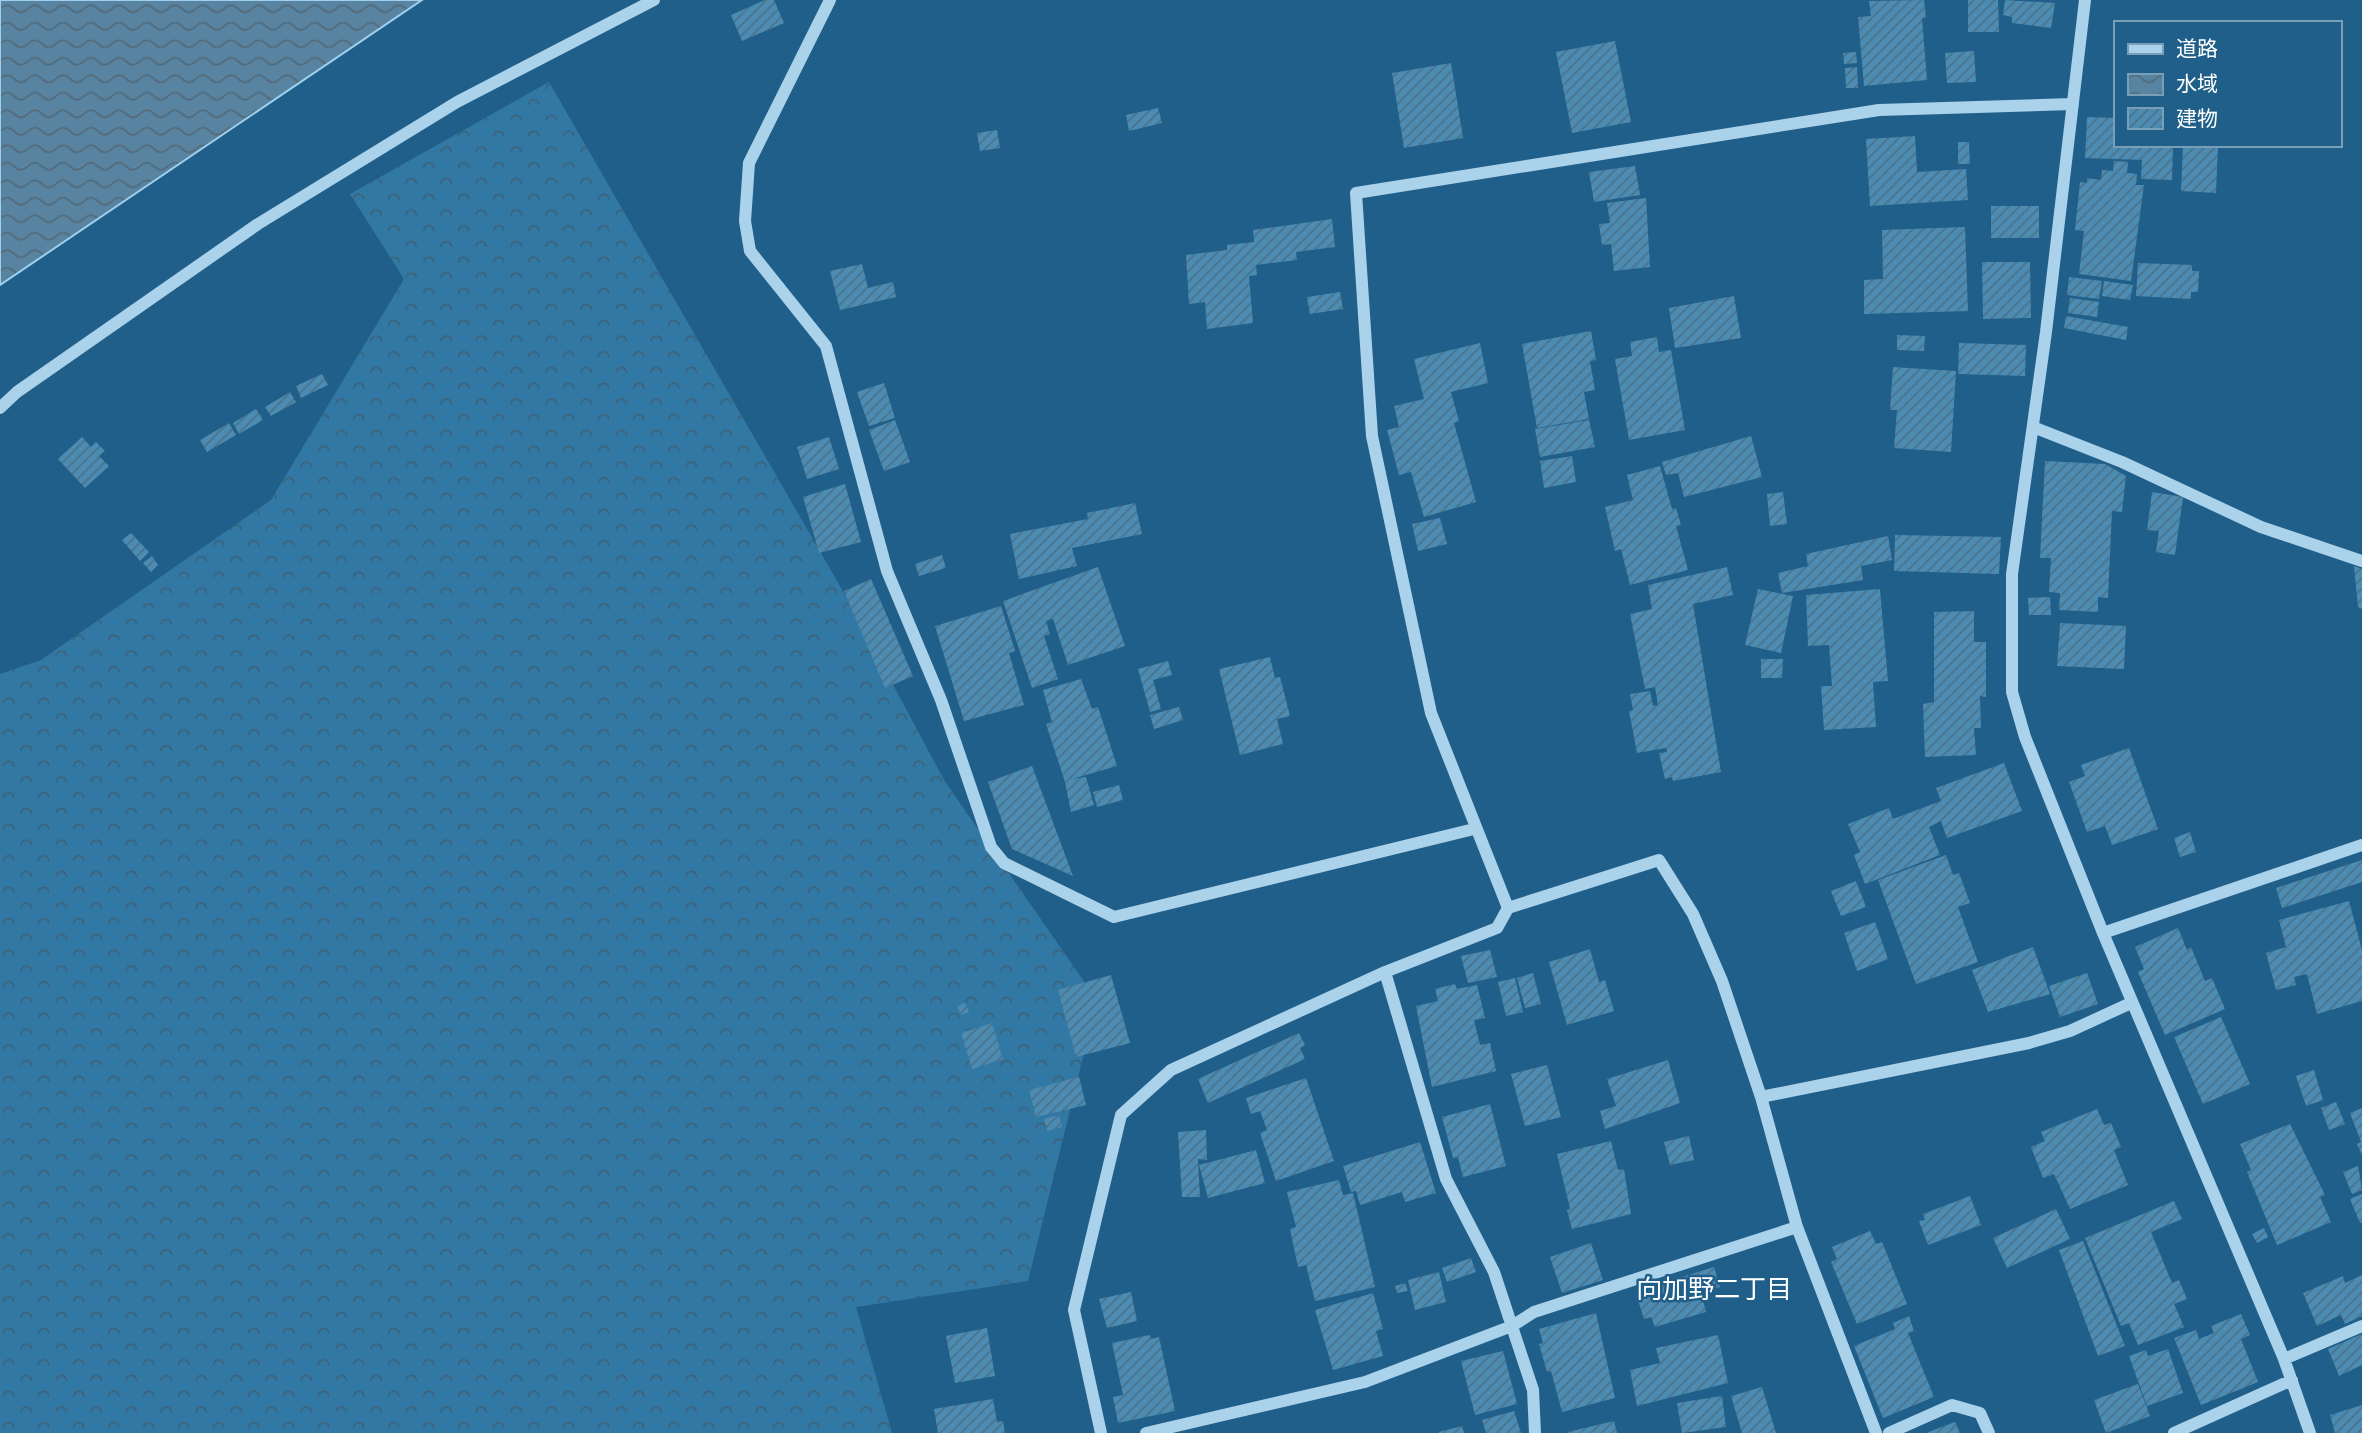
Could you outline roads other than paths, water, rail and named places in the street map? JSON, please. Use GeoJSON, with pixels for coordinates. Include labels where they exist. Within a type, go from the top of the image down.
{"type":"FeatureCollection","features":[{"type":"Feature","properties":{"kind":"street"},"geometry":{"type":"LineString","coordinates":[[0,408],[17,392],[258,224],[457,102],[654,0]]}},
{"type":"Feature","properties":{"kind":"street"},"geometry":{"type":"LineString","coordinates":[[830,0],[749,163],[746,220],[750,251],[827,346],[887,571],[941,700],[991,847],[1004,863],[1114,917],[1474,829]]}},
{"type":"Feature","properties":{"kind":"street"},"geometry":{"type":"LineString","coordinates":[[2085,0],[2033,427],[2012,574],[2012,692],[2025,737],[2131,1003],[2284,1359],[2310,1433]]}},
{"type":"Feature","properties":{"kind":"street"},"geometry":{"type":"LineString","coordinates":[[1508,908],[1474,829],[1430,713],[1372,436],[1356,193],[1879,110],[2073,104]]}},
{"type":"Feature","properties":{"kind":"street"},"geometry":{"type":"LineString","coordinates":[[2033,427],[2122,462],[2261,527],[2362,561]]}},
{"type":"Feature","properties":{"kind":"street"},"geometry":{"type":"LineString","coordinates":[[2103,933],[2362,845]]}},
{"type":"Feature","properties":{"kind":"street"},"geometry":{"type":"LineString","coordinates":[[1101,1433],[1074,1310],[1121,1115],[1171,1070],[1385,972],[1497,928],[1508,908],[1659,860],[1693,915],[1722,981],[1761,1097],[1797,1227],[1876,1433]]}},
{"type":"Feature","properties":{"kind":"street"},"geometry":{"type":"LineString","coordinates":[[1385,972],[1446,1180],[1494,1272],[1533,1390],[1535,1433]]}},
{"type":"Feature","properties":{"kind":"street"},"geometry":{"type":"LineString","coordinates":[[1761,1097],[2029,1043],[2070,1031],[2131,1003]]}},
{"type":"Feature","properties":{"kind":"street"},"geometry":{"type":"LineString","coordinates":[[1146,1433],[1365,1382],[1512,1326],[1534,1312],[1797,1227]]}},
{"type":"Feature","properties":{"kind":"street"},"geometry":{"type":"LineString","coordinates":[[2284,1359],[2362,1326]]}},
{"type":"Feature","properties":{"kind":"street"},"geometry":{"type":"LineString","coordinates":[[2174,1433],[2292,1380]]}},
{"type":"Feature","properties":{"kind":"street"},"geometry":{"type":"LineString","coordinates":[[1889,1433],[1952,1405],[1979,1413],[1989,1433]]}},
{"type":"Feature","properties":{"kind":"water"},"geometry":{"type":"Polygon","coordinates":[[[0,0],[422,0],[0,285],[0,0]]]}},
{"type":"Feature","properties":{"kind":"district","name":"向加野二丁目"},"geometry":{"type":"Point","coordinates":[1714,1289]}}]}
